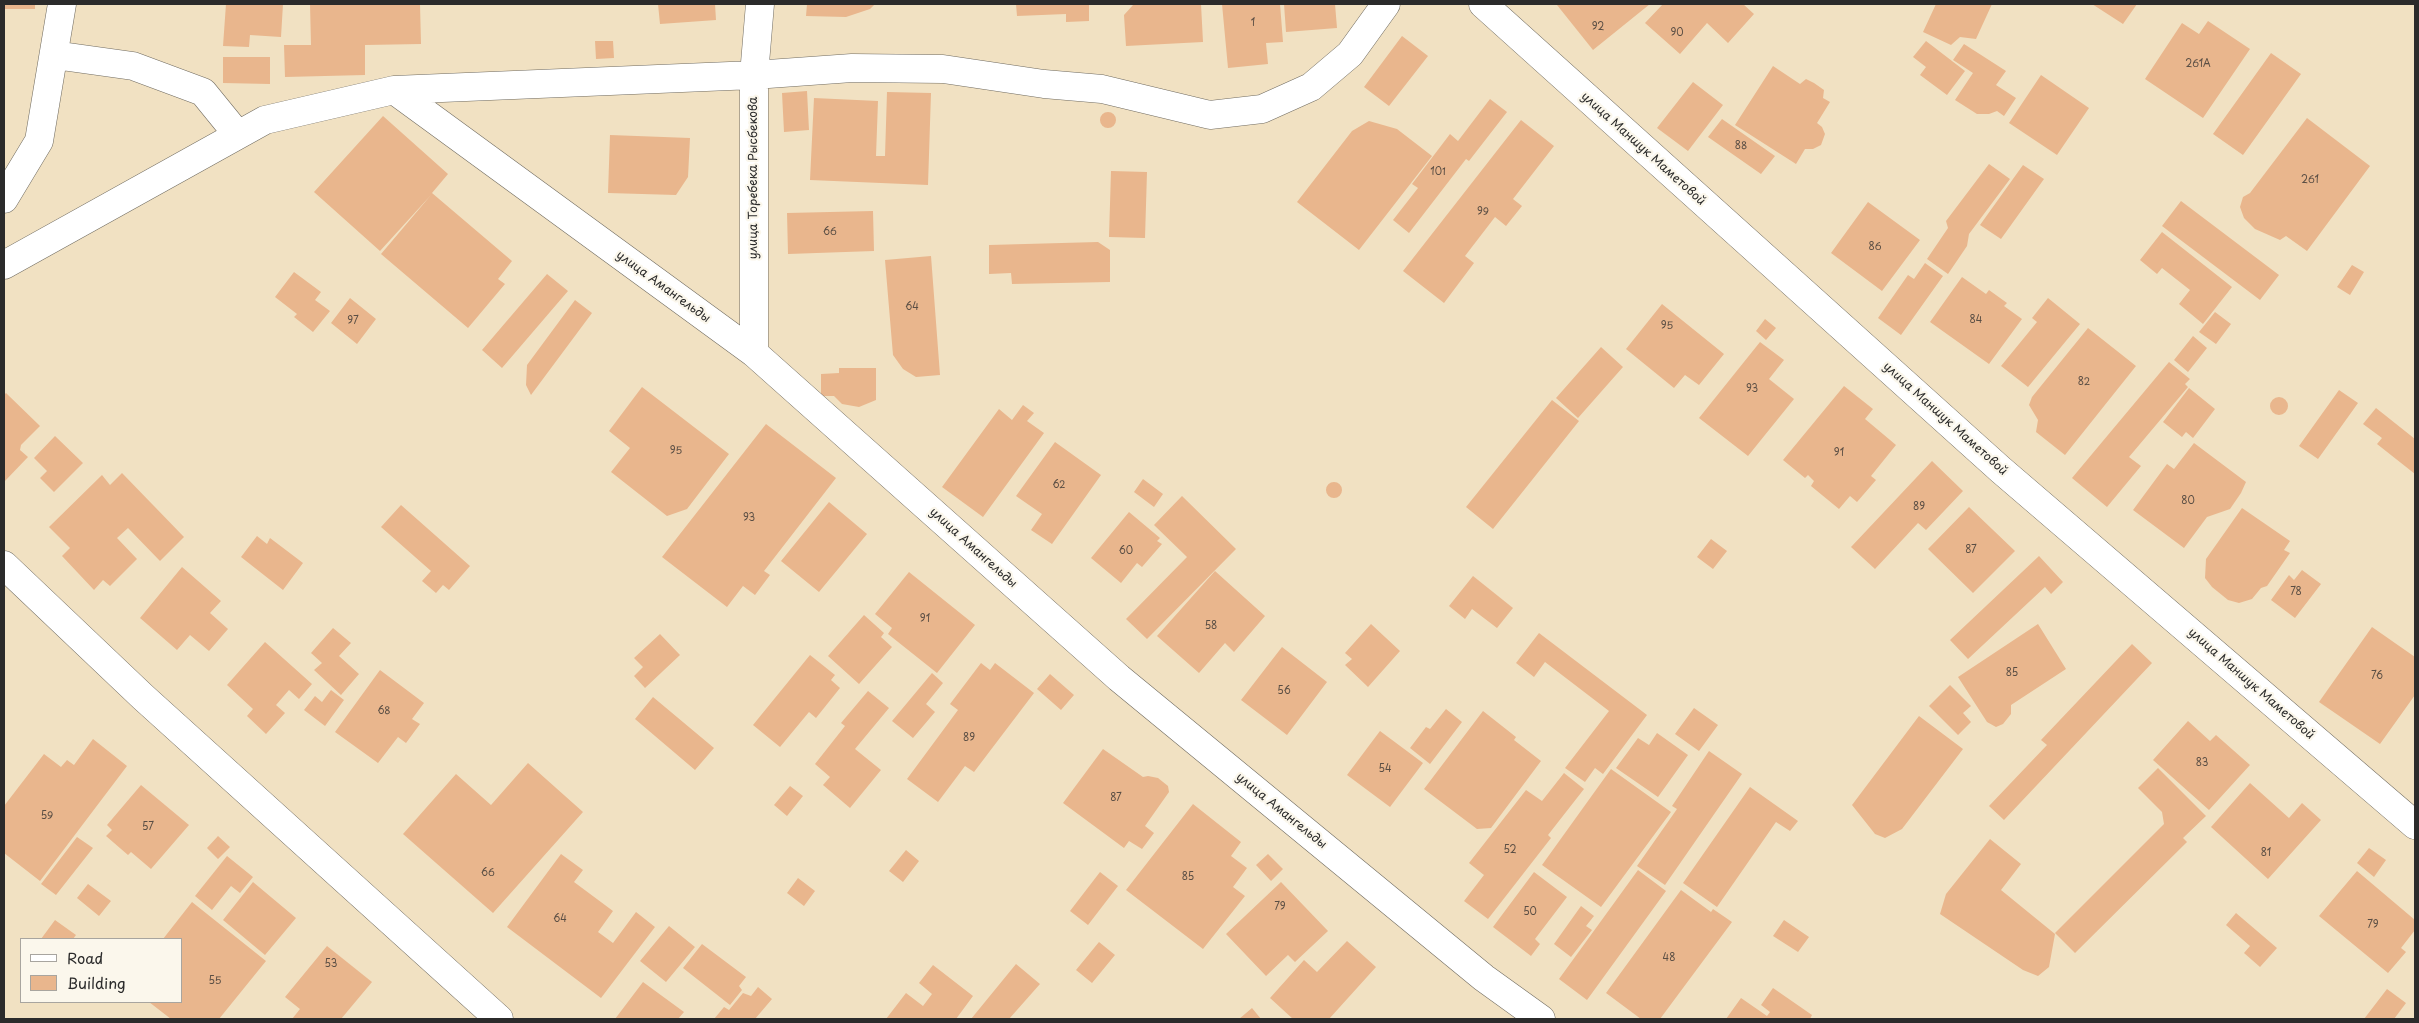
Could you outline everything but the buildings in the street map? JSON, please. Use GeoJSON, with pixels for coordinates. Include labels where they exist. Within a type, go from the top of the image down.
{"type":"FeatureCollection","features":[{"type":"Feature","properties":{"kind":"street"},"geometry":{"type":"LineString","coordinates":[[4,199],[39,141],[62,4]]}},
{"type":"Feature","properties":{"kind":"street","name":"улица Торебека Рысбекова"},"geometry":{"type":"LineString","coordinates":[[754,353],[754,75],[760,4]]}},
{"type":"Feature","properties":{"kind":"street"},"geometry":{"type":"LineString","coordinates":[[4,265],[265,120],[394,90],[754,75],[852,68],[943,69],[1044,84],[1102,89],[1210,115],[1262,109],[1311,87],[1350,54],[1386,4]]}},
{"type":"Feature","properties":{"kind":"street","name":"улица Маншук Маметовой"},"geometry":{"type":"LineString","coordinates":[[1483,4],[2001,470],[2415,825]]}},
{"type":"Feature","properties":{"kind":"street"},"geometry":{"type":"LineString","coordinates":[[54,55],[133,66],[203,92],[238,135]]}},
{"type":"Feature","properties":{"kind":"street","name":"улица Амангельды"},"geometry":{"type":"LineString","coordinates":[[394,90],[754,353],[1119,678],[1484,978],[1541,1019]]}},
{"type":"Feature","properties":{"kind":"street"},"geometry":{"type":"LineString","coordinates":[[4,565],[143,697],[499,1019]]}}]}
